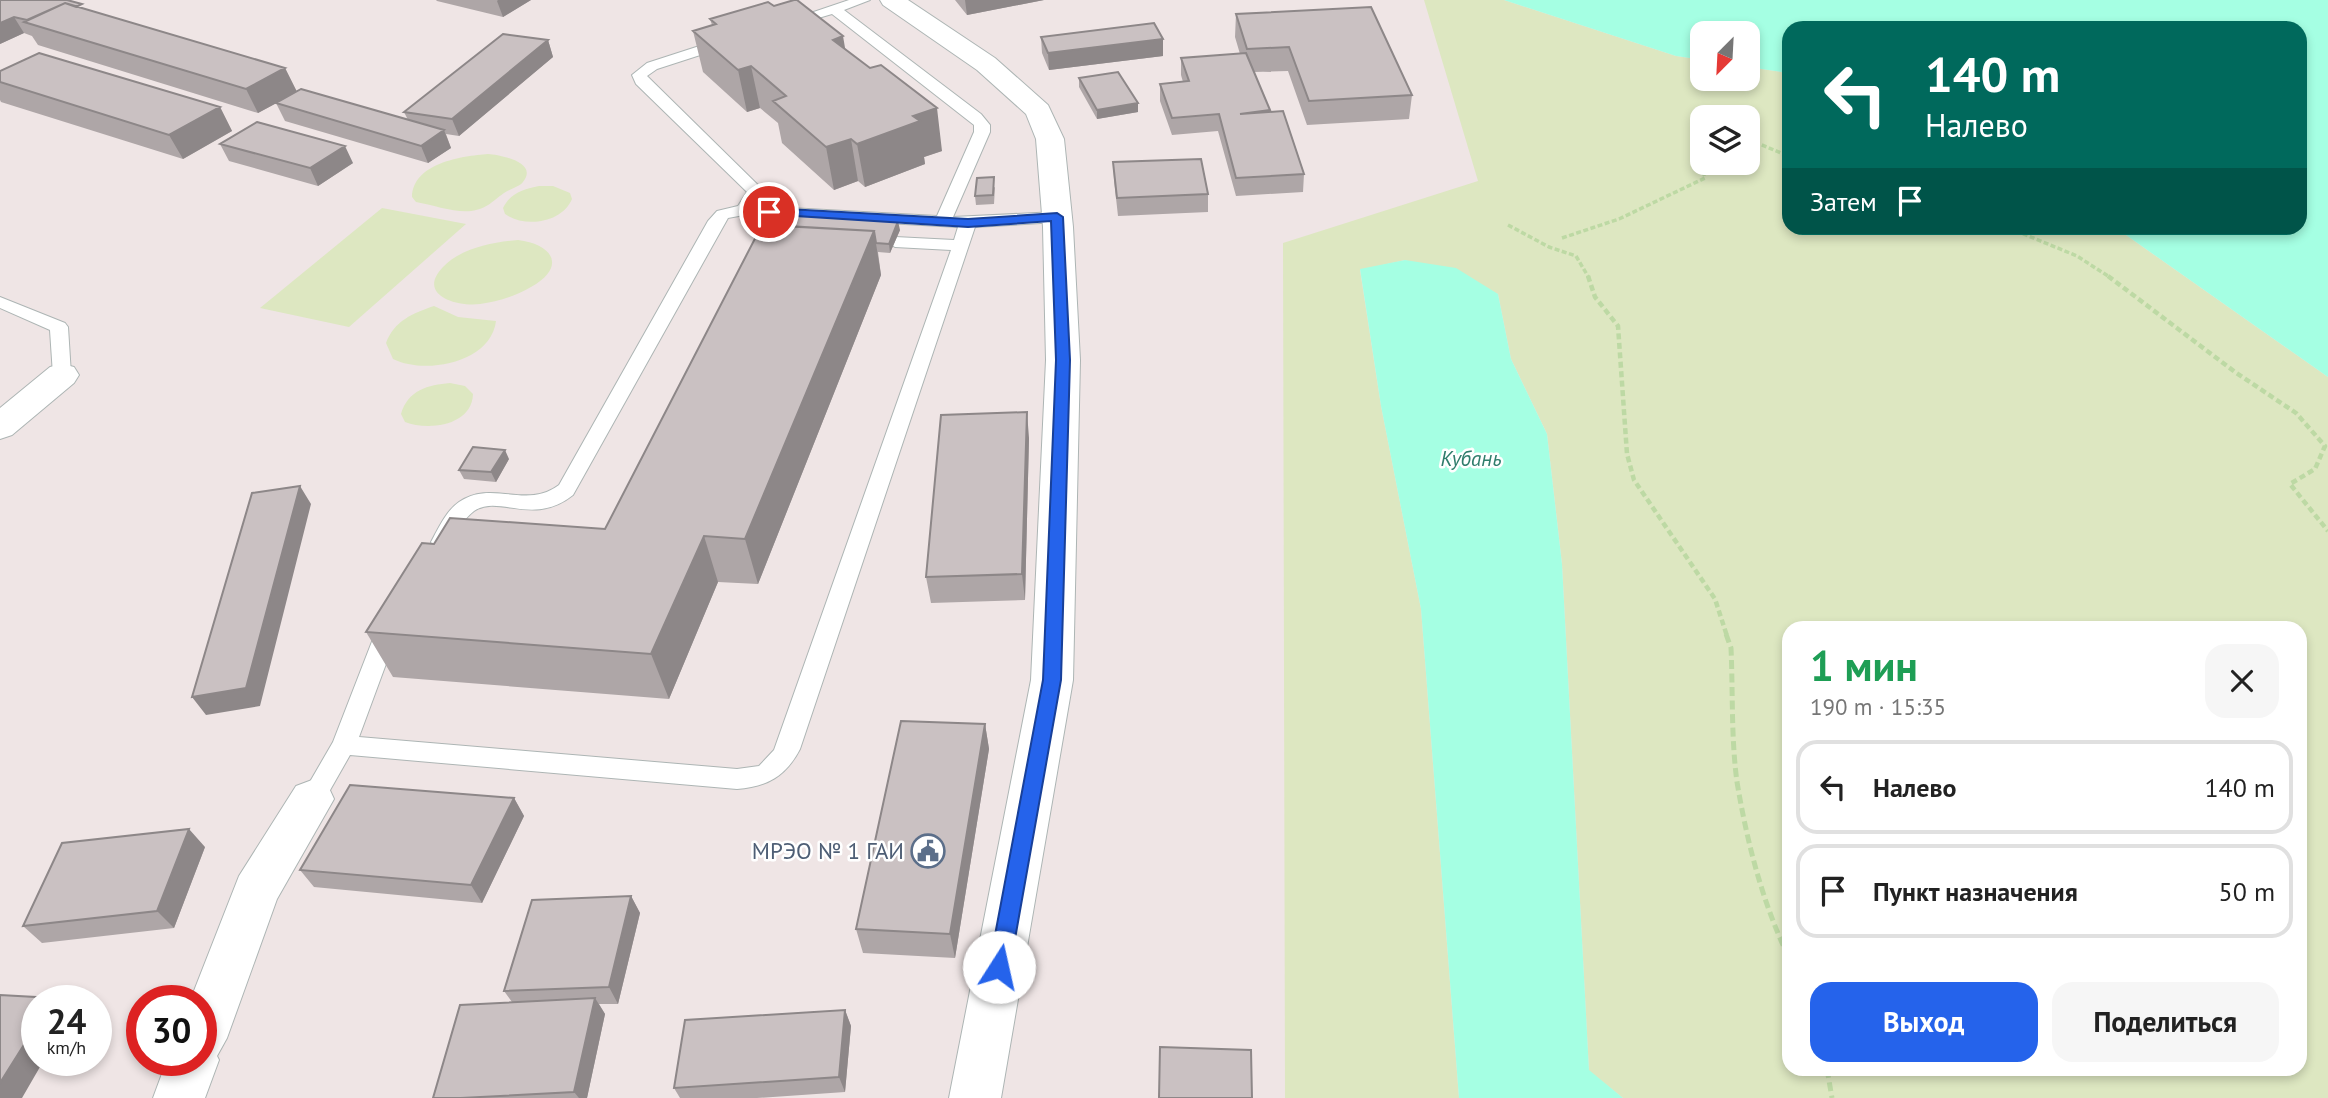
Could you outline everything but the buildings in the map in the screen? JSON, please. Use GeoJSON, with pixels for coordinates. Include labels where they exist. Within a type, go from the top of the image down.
{"type":"FeatureCollection","features":[{"type":"Feature","properties":{"kind":"street"},"geometry":{"type":"LineString","coordinates":[[892,0],[986,64],[1038,111],[1050,139],[1057,217],[1063,360],[1052,680],[975,1098]]}},
{"type":"Feature","properties":{"kind":"street"},"geometry":{"type":"LineString","coordinates":[[0,427],[62,375]]}},
{"type":"Feature","properties":{"kind":"street"},"geometry":{"type":"LineString","coordinates":[[217,995],[256,891],[312,799]]}},
{"type":"Feature","properties":{"kind":"street"},"geometry":{"type":"LineString","coordinates":[[179,1098],[187,1076]]}},
{"type":"Feature","properties":{"kind":"lane"},"geometry":{"type":"LineString","coordinates":[[773,28],[863,0]]}},
{"type":"Feature","properties":{"kind":"lane"},"geometry":{"type":"LineString","coordinates":[[834,9],[976,117],[982,125],[982,132],[943,221]]}},
{"type":"Feature","properties":{"kind":"lane"},"geometry":{"type":"LineString","coordinates":[[736,39],[652,66],[639,75],[641,80],[755,191],[744,210]]}},
{"type":"Feature","properties":{"kind":"lane"},"geometry":{"type":"LineString","coordinates":[[430,561],[459,514],[468,505],[477,501],[547,503],[559,497],[716,221],[723,215],[744,210],[968,223],[1057,217]]}},
{"type":"Feature","properties":{"kind":"lane"},"geometry":{"type":"LineString","coordinates":[[344,745],[737,779],[759,778],[779,765],[788,750],[968,223]]}},
{"type":"Feature","properties":{"kind":"lane"},"geometry":{"type":"LineString","coordinates":[[895,242],[961,245]]}},
{"type":"Feature","properties":{"kind":"lane"},"geometry":{"type":"LineString","coordinates":[[0,302],[59,327],[62,375]]}},
{"type":"Feature","properties":{"kind":"lane"},"geometry":{"type":"LineString","coordinates":[[312,799],[344,745],[386,631],[400,607]]}},
{"type":"Feature","properties":{"kind":"path"},"geometry":{"type":"LineString","coordinates":[[1760,144],[1782,153]]}},
{"type":"Feature","properties":{"kind":"path"},"geometry":{"type":"LineString","coordinates":[[1562,238],[1619,219],[1705,178],[1704,175]]}},
{"type":"Feature","properties":{"kind":"path"},"geometry":{"type":"LineString","coordinates":[[1508,225],[1549,247],[1576,256],[1589,278],[1595,297],[1618,326],[1627,454],[1634,480],[1714,599],[1731,648],[1737,780],[1757,875],[1782,943]]}},
{"type":"Feature","properties":{"kind":"path"},"geometry":{"type":"LineString","coordinates":[[2026,235],[2077,256],[2100,271],[2172,322],[2235,372],[2296,413],[2325,446],[2315,469],[2290,484],[2328,531]]}},
{"type":"Feature","properties":{"kind":"path"},"geometry":{"type":"LineString","coordinates":[[1828,1076],[1832,1098]]}},
{"type":"Feature","properties":{"kind":"shaded area"},"geometry":{"type":"Polygon","coordinates":[[[1424,0],[1504,0],[1676,56],[1690,58],[1690,91],[1760,91],[1760,69],[1782,72],[1782,235],[2126,235],[2328,377],[2328,1098],[1623,1098],[1589,1071],[1562,564],[1547,434],[1511,359],[1498,294],[1405,260],[1360,270],[1381,406],[1421,609],[1459,1098],[1285,1098],[1283,243],[1478,181],[1424,0]]]}},
{"type":"Feature","properties":{"kind":"shaded area"},"geometry":{"type":"Polygon","coordinates":[[[488,154],[509,158],[522,165],[527,175],[523,182],[486,206],[471,211],[451,210],[416,202],[412,197],[414,185],[430,169],[453,160],[488,154]]]}},
{"type":"Feature","properties":{"kind":"shaded area"},"geometry":{"type":"Polygon","coordinates":[[[539,186],[553,186],[570,193],[572,199],[560,213],[542,221],[522,221],[505,214],[503,208],[514,195],[539,186]]]}},
{"type":"Feature","properties":{"kind":"shaded area"},"geometry":{"type":"Polygon","coordinates":[[[382,208],[466,224],[349,327],[260,308],[382,208]]]}},
{"type":"Feature","properties":{"kind":"shaded area"},"geometry":{"type":"Polygon","coordinates":[[[518,240],[540,246],[551,258],[549,272],[531,287],[506,298],[480,304],[451,301],[437,292],[434,285],[436,277],[450,260],[488,244],[518,240]]]}},
{"type":"Feature","properties":{"kind":"shaded area"},"geometry":{"type":"Polygon","coordinates":[[[434,306],[458,317],[496,321],[491,335],[482,347],[470,356],[455,362],[422,366],[393,359],[386,343],[389,335],[399,323],[434,306]]]}},
{"type":"Feature","properties":{"kind":"shaded area"},"geometry":{"type":"Polygon","coordinates":[[[450,383],[465,386],[473,394],[471,405],[465,413],[457,419],[436,426],[405,422],[401,414],[414,394],[427,387],[450,383]]]}},
{"type":"Feature","properties":{"kind":"water"},"geometry":{"type":"Polygon","coordinates":[[[1504,0],[2328,0],[2328,377],[2126,235],[2307,235],[2307,21],[1782,21],[1782,72],[1760,69],[1760,21],[1690,21],[1690,58],[1676,56],[1504,0]]]}},
{"type":"Feature","properties":{"kind":"water","name":"Кубань"},"geometry":{"type":"Polygon","coordinates":[[[1405,260],[1456,268],[1498,294],[1511,359],[1547,434],[1562,564],[1589,1070],[1623,1098],[1459,1098],[1421,609],[1381,406],[1360,269],[1405,260]]]}},
{"type":"Feature","properties":{"kind":"place","name":"МРЭО № 1 ГАИ"},"geometry":{"type":"Point","coordinates":[928,851]}},
{"type":"Feature","properties":{"kind":"route"},"geometry":{"type":"LineString","coordinates":[[769,212],[968,223],[1057,217],[1063,360],[1052,680],[999,967]]}}]}
